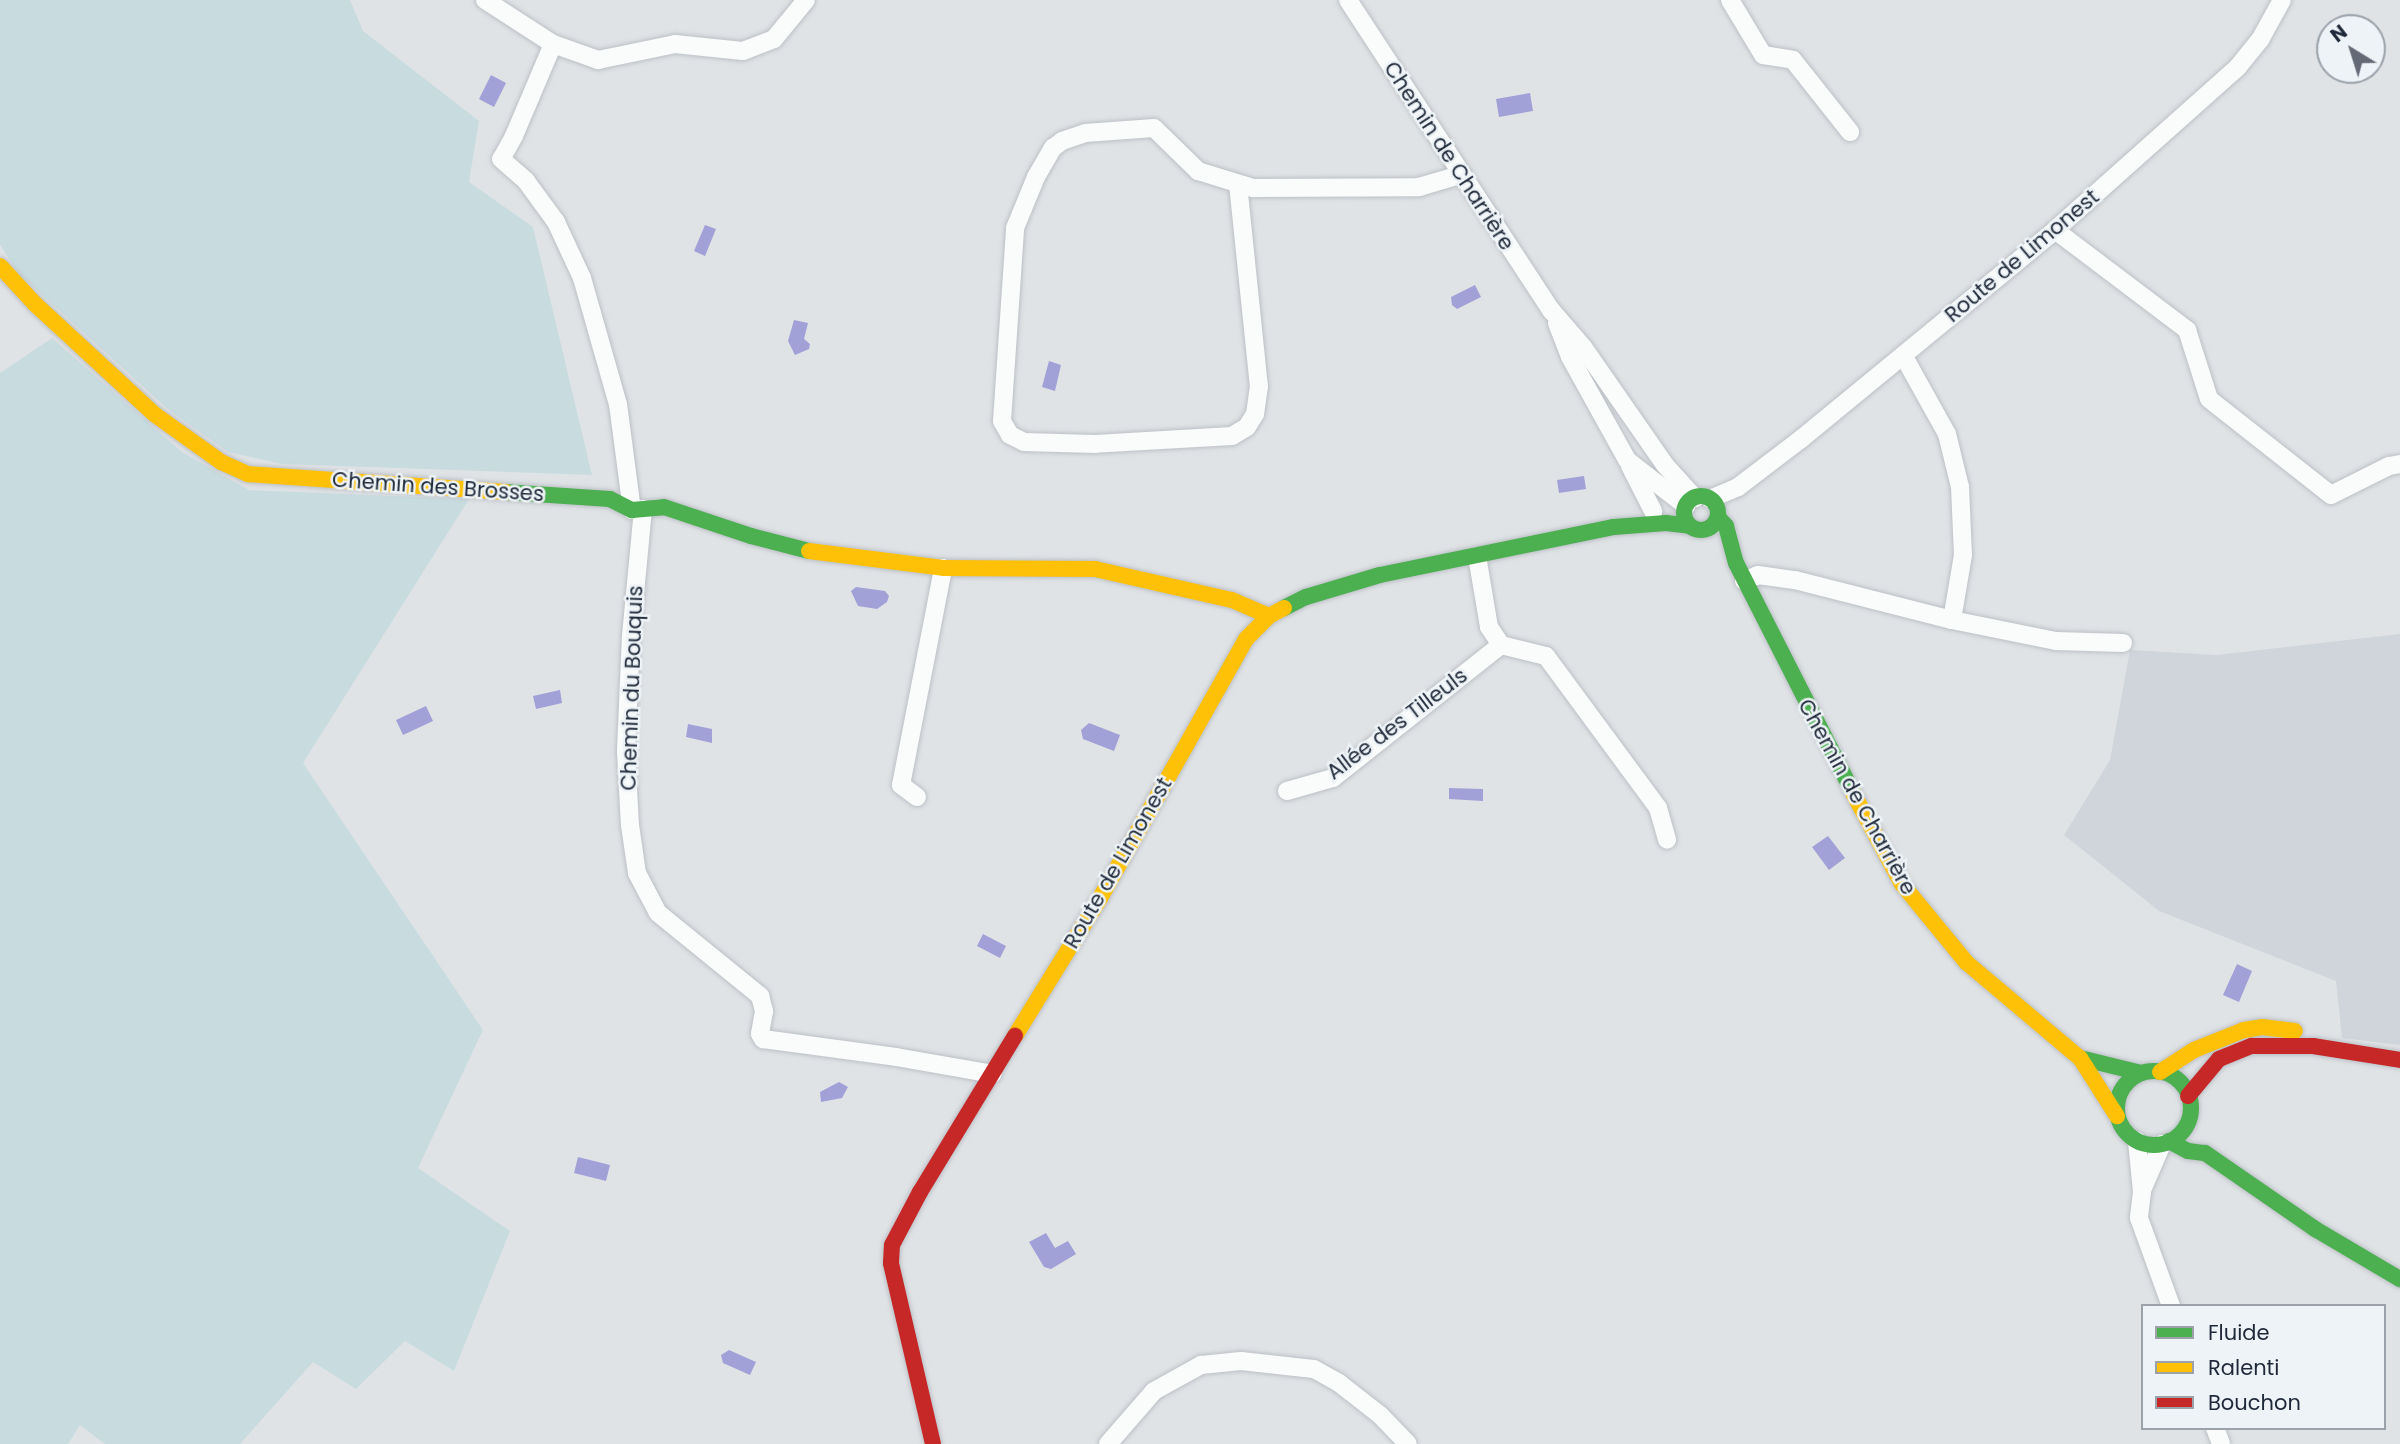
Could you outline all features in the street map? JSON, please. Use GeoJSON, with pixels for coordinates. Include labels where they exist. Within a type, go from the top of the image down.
{"type":"FeatureCollection","features":[{"type":"Feature","properties":{"kind":"street"},"geometry":{"type":"LineString","coordinates":[[485,0],[553,44],[598,60],[675,44],[743,51],[774,40],[806,0]]}},
{"type":"Feature","properties":{"kind":"street","name":"Chemin de Charrière"},"geometry":{"type":"LineString","coordinates":[[1348,0],[1460,175],[1551,310],[1583,347],[1737,563],[1817,728],[1891,867],[1915,903],[1967,963],[2080,1058],[2117,1116]]}},
{"type":"Feature","properties":{"kind":"street"},"geometry":{"type":"LineString","coordinates":[[1730,0],[1763,55],[1793,60],[1850,132]]}},
{"type":"Feature","properties":{"kind":"street","name":"Route de Limonest"},"geometry":{"type":"LineString","coordinates":[[933,1444],[891,1263],[892,1245],[920,1192],[1099,900],[1246,639],[1269,617],[1306,597],[1380,575],[1614,527],[1666,523],[1701,512],[1738,487],[2055,230],[2237,68],[2261,38],[2282,0]]}},
{"type":"Feature","properties":{"kind":"street","name":"Chemin du Bouquis"},"geometry":{"type":"LineString","coordinates":[[553,44],[514,136],[501,159],[526,181],[556,222],[582,278],[618,404],[637,509],[626,752],[630,825],[637,873],[658,913],[760,996],[764,1011],[760,1034],[763,1039],[897,1057],[993,1074]]}},
{"type":"Feature","properties":{"kind":"street"},"geometry":{"type":"LineString","coordinates":[[1238,184],[1259,386],[1255,414],[1247,427],[1232,436],[1095,444],[1024,442],[1010,435],[1003,421],[1015,228],[1036,177],[1053,148],[1062,141],[1085,133],[1154,128],[1198,171],[1253,188],[1419,187],[1460,175]]}},
{"type":"Feature","properties":{"kind":"street"},"geometry":{"type":"LineString","coordinates":[[2055,230],[2188,330],[2209,399],[2330,495],[2389,466],[2400,464]]}},
{"type":"Feature","properties":{"kind":"street","name":"Chemin des Brosses"},"geometry":{"type":"LineString","coordinates":[[0,266],[35,304],[154,414],[221,463],[248,474],[610,499],[637,509],[664,507],[751,536],[818,553],[943,568],[1096,569],[1232,600],[1269,617]]}},
{"type":"Feature","properties":{"kind":"street","name":"Chemin de Charrière"},"geometry":{"type":"LineString","coordinates":[[1551,310],[1570,357],[1653,511]]}},
{"type":"Feature","properties":{"kind":"street"},"geometry":{"type":"LineString","coordinates":[[1903,355],[1947,434],[1960,487],[1963,555],[1952,620]]}},
{"type":"Feature","properties":{"kind":"street","name":"Chemin de Charrière"},"geometry":{"type":"LineString","coordinates":[[1627,460],[1701,512]]}},
{"type":"Feature","properties":{"kind":"street","name":"Route de Limonest"},"geometry":{"type":"LineString","coordinates":[[1614,527],[1653,511],[1701,512]]}},
{"type":"Feature","properties":{"kind":"street"},"geometry":{"type":"LineString","coordinates":[[1477,556],[1489,628],[1501,645],[1546,656],[1658,808],[1667,840]]}},
{"type":"Feature","properties":{"kind":"street"},"geometry":{"type":"LineString","coordinates":[[917,797],[901,785],[943,568]]}},
{"type":"Feature","properties":{"kind":"street"},"geometry":{"type":"LineString","coordinates":[[1744,580],[1758,575],[1795,580],[1952,620],[2056,641],[2123,643]]}},
{"type":"Feature","properties":{"kind":"street","name":"Allée des Tilleuls"},"geometry":{"type":"LineString","coordinates":[[1287,791],[1333,778],[1501,645]]}},
{"type":"Feature","properties":{"kind":"street"},"geometry":{"type":"LineString","coordinates":[[2160,1072],[2194,1050],[2244,1030],[2262,1027],[2305,1034],[2344,1051]]}},
{"type":"Feature","properties":{"kind":"street"},"geometry":{"type":"LineString","coordinates":[[2188,1096],[2219,1059],[2252,1046],[2284,1044],[2400,1060]]}},
{"type":"Feature","properties":{"kind":"street","name":"Chemin de Charrière"},"geometry":{"type":"LineString","coordinates":[[2080,1058],[2141,1073]]}},
{"type":"Feature","properties":{"kind":"street"},"geometry":{"type":"LineString","coordinates":[[2205,1153],[2190,1114],[2188,1096],[2177,1080],[2160,1072],[2141,1073],[2124,1086],[2117,1105],[2117,1116],[2121,1126],[2137,1141],[2166,1143],[2188,1151],[2205,1153],[2315,1229],[2400,1279]]}},
{"type":"Feature","properties":{"kind":"street"},"geometry":{"type":"LineString","coordinates":[[2142,1192],[2166,1143],[2179,1135],[2190,1114]]}},
{"type":"Feature","properties":{"kind":"street"},"geometry":{"type":"LineString","coordinates":[[2137,1141],[2142,1192],[2139,1218],[2170,1304]]}},
{"type":"Feature","properties":{"kind":"street"},"geometry":{"type":"LineString","coordinates":[[1108,1444],[1154,1391],[1201,1365],[1241,1361],[1314,1369],[1359,1399],[1408,1444]]}},
{"type":"Feature","properties":{"kind":"shaded area"},"geometry":{"type":"Polygon","coordinates":[[[0,0],[350,0],[363,31],[479,121],[469,182],[533,227],[592,475],[282,464],[228,452],[170,411],[19,274],[0,245],[0,0]]]}},
{"type":"Feature","properties":{"kind":"shaded area"},"geometry":{"type":"Polygon","coordinates":[[[52,338],[182,452],[249,490],[469,499],[303,763],[483,1030],[418,1168],[510,1231],[454,1371],[405,1341],[356,1389],[313,1362],[240,1444],[105,1444],[80,1425],[68,1444],[0,1444],[0,373],[52,338]]]}},
{"type":"Feature","properties":{"kind":"shaded area"},"geometry":{"type":"Polygon","coordinates":[[[2400,634],[2400,1045],[2342,1038],[2336,981],[2159,911],[2064,835],[2110,760],[2130,650],[2217,655],[2400,634]]]}},
{"type":"Feature","properties":{"kind":"water"},"geometry":{"type":"Polygon","coordinates":[[[491,75],[506,83],[494,107],[479,99],[491,75]]]}},
{"type":"Feature","properties":{"kind":"water"},"geometry":{"type":"Polygon","coordinates":[[[1530,93],[1533,111],[1499,117],[1496,99],[1530,93]]]}},
{"type":"Feature","properties":{"kind":"water"},"geometry":{"type":"Polygon","coordinates":[[[705,225],[716,229],[705,256],[694,251],[705,225]]]}},
{"type":"Feature","properties":{"kind":"water"},"geometry":{"type":"Polygon","coordinates":[[[1475,285],[1481,297],[1457,309],[1452,305],[1451,297],[1475,285]]]}},
{"type":"Feature","properties":{"kind":"water"},"geometry":{"type":"Polygon","coordinates":[[[794,320],[808,323],[804,339],[810,344],[809,349],[795,355],[788,341],[794,320]]]}},
{"type":"Feature","properties":{"kind":"water"},"geometry":{"type":"Polygon","coordinates":[[[1049,361],[1061,365],[1055,391],[1042,387],[1049,361]]]}},
{"type":"Feature","properties":{"kind":"water"},"geometry":{"type":"Polygon","coordinates":[[[1584,476],[1586,489],[1559,493],[1557,480],[1584,476]]]}},
{"type":"Feature","properties":{"kind":"water"},"geometry":{"type":"Polygon","coordinates":[[[856,587],[885,591],[889,596],[887,602],[877,609],[858,606],[851,591],[856,587]]]}},
{"type":"Feature","properties":{"kind":"water"},"geometry":{"type":"Polygon","coordinates":[[[560,690],[562,703],[536,709],[533,696],[560,690]]]}},
{"type":"Feature","properties":{"kind":"water"},"geometry":{"type":"Polygon","coordinates":[[[426,706],[433,721],[403,735],[396,720],[426,706]]]}},
{"type":"Feature","properties":{"kind":"water"},"geometry":{"type":"Polygon","coordinates":[[[1089,723],[1120,735],[1114,751],[1083,739],[1081,730],[1089,723]]]}},
{"type":"Feature","properties":{"kind":"water"},"geometry":{"type":"Polygon","coordinates":[[[688,724],[712,729],[712,743],[686,737],[688,724]]]}},
{"type":"Feature","properties":{"kind":"water"},"geometry":{"type":"Polygon","coordinates":[[[1449,788],[1483,789],[1483,801],[1449,799],[1449,788]]]}},
{"type":"Feature","properties":{"kind":"water"},"geometry":{"type":"Polygon","coordinates":[[[1828,836],[1845,858],[1829,870],[1812,847],[1828,836]]]}},
{"type":"Feature","properties":{"kind":"water"},"geometry":{"type":"Polygon","coordinates":[[[983,934],[1006,946],[1000,958],[977,946],[983,934]]]}},
{"type":"Feature","properties":{"kind":"water"},"geometry":{"type":"Polygon","coordinates":[[[2237,964],[2252,971],[2239,1002],[2223,995],[2237,964]]]}},
{"type":"Feature","properties":{"kind":"water"},"geometry":{"type":"Polygon","coordinates":[[[839,1082],[848,1087],[842,1098],[821,1102],[820,1092],[839,1082]]]}},
{"type":"Feature","properties":{"kind":"water"},"geometry":{"type":"Polygon","coordinates":[[[578,1157],[610,1165],[606,1181],[574,1173],[578,1157]]]}},
{"type":"Feature","properties":{"kind":"water"},"geometry":{"type":"Polygon","coordinates":[[[1046,1233],[1055,1248],[1068,1241],[1076,1254],[1051,1269],[1044,1267],[1029,1242],[1046,1233]]]}},
{"type":"Feature","properties":{"kind":"water"},"geometry":{"type":"Polygon","coordinates":[[[729,1350],[756,1362],[750,1375],[723,1363],[721,1355],[729,1350]]]}},
{"type":"Feature","properties":{"kind":"traffic: fast"},"geometry":{"type":"LineString","coordinates":[[505,492],[610,499],[632,510],[664,507],[751,536],[809,551]]}},
{"type":"Feature","properties":{"kind":"traffic: fast"},"geometry":{"type":"LineString","coordinates":[[1701,496],[1713,501],[1718,513],[1713,525],[1701,530],[1689,525],[1684,513],[1689,501],[1701,496]]}},
{"type":"Feature","properties":{"kind":"traffic: fast"},"geometry":{"type":"LineString","coordinates":[[1718,517],[1726,526],[1736,563],[1853,793]]}},
{"type":"Feature","properties":{"kind":"traffic: fast"},"geometry":{"type":"LineString","coordinates":[[1284,608],[1306,597],[1380,575],[1614,527],[1666,523],[1690,526]]}},
{"type":"Feature","properties":{"kind":"traffic: fast"},"geometry":{"type":"LineString","coordinates":[[2080,1058],[2141,1073]]}},
{"type":"Feature","properties":{"kind":"traffic: fast"},"geometry":{"type":"LineString","coordinates":[[2154,1071],[2168,1074],[2180,1082],[2188,1094],[2191,1108],[2188,1122],[2180,1134],[2168,1142],[2154,1145],[2140,1142],[2128,1134],[2120,1122],[2117,1108],[2120,1094],[2128,1082],[2140,1074],[2154,1071]]}},
{"type":"Feature","properties":{"kind":"traffic: fast"},"geometry":{"type":"LineString","coordinates":[[2169,1141],[2188,1151],[2205,1153],[2315,1229],[2400,1279]]}},
{"type":"Feature","properties":{"kind":"traffic: slow"},"geometry":{"type":"LineString","coordinates":[[0,266],[35,304],[154,414],[221,462],[248,474],[505,492]]}},
{"type":"Feature","properties":{"kind":"traffic: slow"},"geometry":{"type":"LineString","coordinates":[[809,551],[943,568],[1095,569],[1232,600],[1269,616]]}},
{"type":"Feature","properties":{"kind":"traffic: slow"},"geometry":{"type":"LineString","coordinates":[[1015,1036],[1099,900],[1246,639],[1269,616],[1284,608]]}},
{"type":"Feature","properties":{"kind":"traffic: slow"},"geometry":{"type":"LineString","coordinates":[[1853,793],[1902,884],[1967,963],[2080,1058],[2117,1116]]}},
{"type":"Feature","properties":{"kind":"traffic: slow"},"geometry":{"type":"LineString","coordinates":[[2160,1072],[2194,1050],[2244,1030],[2262,1027],[2295,1031]]}},
{"type":"Feature","properties":{"kind":"traffic: jam"},"geometry":{"type":"LineString","coordinates":[[933,1444],[891,1263],[892,1245],[920,1192],[1015,1036]]}},
{"type":"Feature","properties":{"kind":"traffic: jam"},"geometry":{"type":"LineString","coordinates":[[2188,1096],[2219,1059],[2252,1046],[2313,1046],[2400,1060]]}}]}
